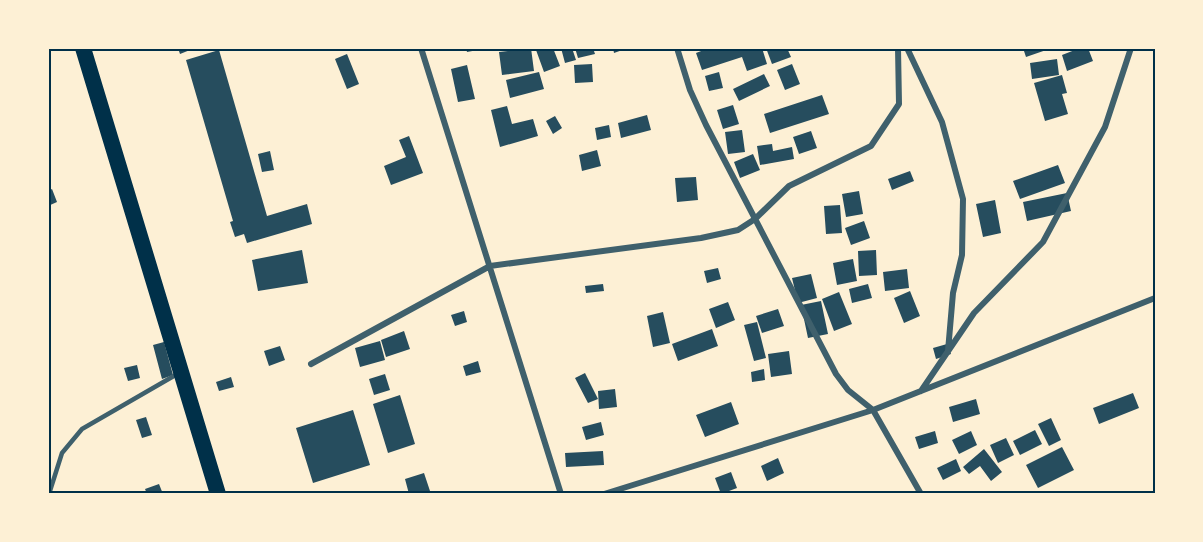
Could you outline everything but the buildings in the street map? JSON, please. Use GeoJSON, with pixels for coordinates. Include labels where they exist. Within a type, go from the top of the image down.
{"type":"FeatureCollection","features":[{"type":"Feature","properties":{"kind":"highway"},"geometry":{"type":"LineString","coordinates":[[83,48],[218,494]]}},
{"type":"Feature","properties":{"kind":"street"},"geometry":{"type":"LineString","coordinates":[[421,48],[561,494]]}},
{"type":"Feature","properties":{"kind":"street"},"geometry":{"type":"LineString","coordinates":[[677,48],[690,90],[706,125],[836,374],[848,390],[873,410],[921,494]]}},
{"type":"Feature","properties":{"kind":"street"},"geometry":{"type":"LineString","coordinates":[[311,364],[490,266],[701,238],[738,230],[755,219],[789,186],[871,146],[899,104],[898,48]]}},
{"type":"Feature","properties":{"kind":"street"},"geometry":{"type":"LineString","coordinates":[[907,48],[942,122],[963,198],[962,255],[953,293],[948,351]]}},
{"type":"Feature","properties":{"kind":"street"},"geometry":{"type":"LineString","coordinates":[[921,391],[974,314],[1044,242],[1105,127],[1131,48]]}},
{"type":"Feature","properties":{"kind":"street"},"geometry":{"type":"LineString","coordinates":[[604,494],[873,410],[1155,298]]}},
{"type":"Feature","properties":{"kind":"lane"},"geometry":{"type":"LineString","coordinates":[[49,494],[62,453],[82,429],[181,371]]}}]}
